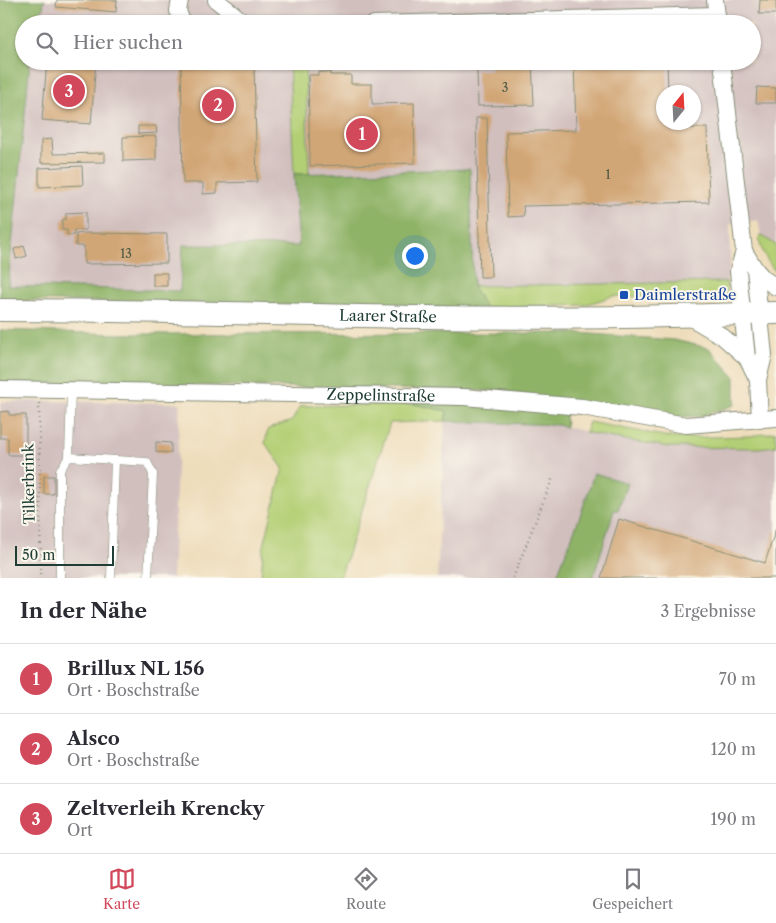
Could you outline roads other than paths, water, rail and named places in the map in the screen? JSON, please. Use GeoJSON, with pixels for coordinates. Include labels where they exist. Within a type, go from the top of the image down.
{"type":"FeatureCollection","features":[{"type":"Feature","properties":{"kind":"main road","name":"Laarer Straße"},"geometry":{"type":"LineString","coordinates":[[0,310],[113,310],[426,317],[759,313]]}},
{"type":"Feature","properties":{"kind":"street"},"geometry":{"type":"LineString","coordinates":[[180,0],[178,11],[180,15]]}},
{"type":"Feature","properties":{"kind":"street"},"geometry":{"type":"LineString","coordinates":[[216,0],[235,15]]}},
{"type":"Feature","properties":{"kind":"street"},"geometry":{"type":"LineString","coordinates":[[654,15],[716,13]]}},
{"type":"Feature","properties":{"kind":"street"},"geometry":{"type":"LineString","coordinates":[[723,70],[744,250],[738,271],[759,313]]}},
{"type":"Feature","properties":{"kind":"street"},"geometry":{"type":"LineString","coordinates":[[744,250],[755,269],[764,279],[776,287]]}},
{"type":"Feature","properties":{"kind":"street"},"geometry":{"type":"LineString","coordinates":[[755,269],[759,313]]}},
{"type":"Feature","properties":{"kind":"street","name":"Zeppelinstraße"},"geometry":{"type":"LineString","coordinates":[[747,358],[759,313]]}},
{"type":"Feature","properties":{"kind":"street","name":"Zeppelinstraße"},"geometry":{"type":"LineString","coordinates":[[758,380],[764,355],[759,313]]}},
{"type":"Feature","properties":{"kind":"street","name":"Zeppelinstraße"},"geometry":{"type":"LineString","coordinates":[[0,389],[464,397],[582,408],[686,425],[768,419],[758,380],[747,358],[722,336],[686,315]]}},
{"type":"Feature","properties":{"kind":"lane"},"geometry":{"type":"LineString","coordinates":[[60,578],[60,470],[69,456],[71,390]]}},
{"type":"Feature","properties":{"kind":"lane"},"geometry":{"type":"LineString","coordinates":[[69,456],[147,462],[153,474],[148,578]]}},
{"type":"Feature","properties":{"kind":"lane"},"geometry":{"type":"LineString","coordinates":[[111,578],[115,460]]}},
{"type":"Feature","properties":{"kind":"place","name":"Zeltverleih Krencky"},"geometry":{"type":"Point","coordinates":[69,91]}},
{"type":"Feature","properties":{"kind":"place","name":"Alsco"},"geometry":{"type":"Point","coordinates":[218,105]}},
{"type":"Feature","properties":{"kind":"place","name":"Brillux NL 156"},"geometry":{"type":"Point","coordinates":[362,134]}},
{"type":"Feature","properties":{"kind":"place","name":"Daimlerstraße"},"geometry":{"type":"Point","coordinates":[624,295]}}]}
